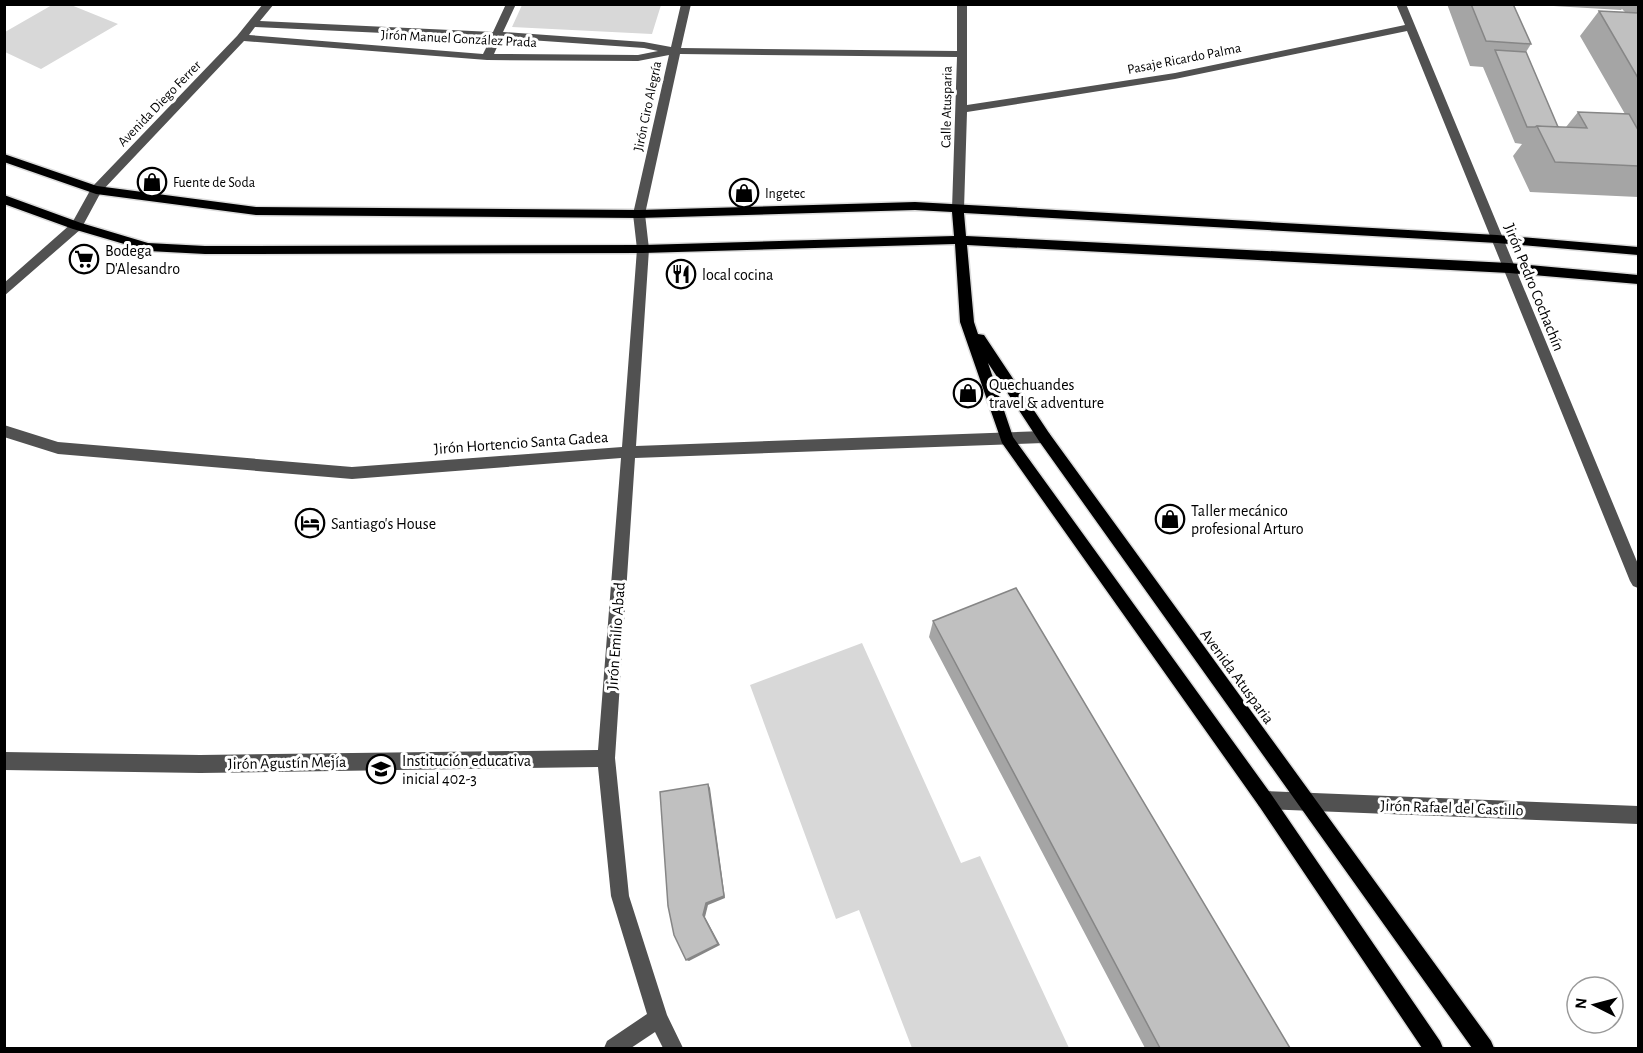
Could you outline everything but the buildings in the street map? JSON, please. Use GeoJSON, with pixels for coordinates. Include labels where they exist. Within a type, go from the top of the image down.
{"type":"FeatureCollection","features":[{"type":"Feature","properties":{"kind":"main road"},"geometry":{"type":"LineString","coordinates":[[4,158],[96,190],[256,211],[639,214],[915,206],[1497,239],[1638,251]]}},
{"type":"Feature","properties":{"kind":"main road"},"geometry":{"type":"LineString","coordinates":[[4,199],[77,226],[148,247],[205,250],[643,249],[958,240],[1509,268],[1638,279]]}},
{"type":"Feature","properties":{"kind":"main road","name":"Avenida Atusparia"},"geometry":{"type":"LineString","coordinates":[[958,209],[958,240],[967,322],[1007,439],[1265,800],[1433,1048]]}},
{"type":"Feature","properties":{"kind":"main road","name":"Avenida Atusparia"},"geometry":{"type":"LineString","coordinates":[[967,322],[1044,437],[1485,1048]]}},
{"type":"Feature","properties":{"kind":"street","name":"Avenida Diego Ferrer"},"geometry":{"type":"LineString","coordinates":[[77,226],[96,190],[242,38],[269,4]]}},
{"type":"Feature","properties":{"kind":"street"},"geometry":{"type":"LineString","coordinates":[[488,57],[511,4]]}},
{"type":"Feature","properties":{"kind":"street","name":"Jirón Ciro Alegría"},"geometry":{"type":"LineString","coordinates":[[639,214],[686,4]]}},
{"type":"Feature","properties":{"kind":"street","name":"Calle Atusparia"},"geometry":{"type":"LineString","coordinates":[[958,209],[962,109],[962,4]]}},
{"type":"Feature","properties":{"kind":"street","name":"Jirón Pedro Cochachín"},"geometry":{"type":"LineString","coordinates":[[1401,4],[1638,581]]}},
{"type":"Feature","properties":{"kind":"street","name":"Jirón Manuel González Prada"},"geometry":{"type":"LineString","coordinates":[[253,24],[497,34],[644,45],[674,51],[963,54]]}},
{"type":"Feature","properties":{"kind":"street","name":"Pasaje Ricardo Palma"},"geometry":{"type":"LineString","coordinates":[[962,109],[1175,76],[1410,27]]}},
{"type":"Feature","properties":{"kind":"street","name":"Jirón Manuel González Prada"},"geometry":{"type":"LineString","coordinates":[[242,38],[488,57],[638,58],[674,51]]}},
{"type":"Feature","properties":{"kind":"street","name":"Jirón Emilio Abad"},"geometry":{"type":"LineString","coordinates":[[639,214],[643,249],[606,758],[620,896],[658,1018],[674,1048]]}},
{"type":"Feature","properties":{"kind":"street"},"geometry":{"type":"LineString","coordinates":[[4,291],[77,226]]}},
{"type":"Feature","properties":{"kind":"street","name":"Jirón Hortencio Santa Gadea"},"geometry":{"type":"LineString","coordinates":[[4,431],[58,448],[352,473],[628,452],[1044,437]]}},
{"type":"Feature","properties":{"kind":"street","name":"Jirón Agustín Mejía"},"geometry":{"type":"LineString","coordinates":[[4,761],[200,764],[606,758]]}},
{"type":"Feature","properties":{"kind":"street","name":"Jirón Rafael del Castillo"},"geometry":{"type":"LineString","coordinates":[[1265,800],[1638,815]]}},
{"type":"Feature","properties":{"kind":"street"},"geometry":{"type":"LineString","coordinates":[[614,1048],[658,1018]]}},
{"type":"Feature","properties":{"kind":"shaded area"},"geometry":{"type":"Polygon","coordinates":[[[522,4],[661,5],[652,34],[512,27],[522,4]]]}},
{"type":"Feature","properties":{"kind":"shaded area"},"geometry":{"type":"Polygon","coordinates":[[[52,5],[71,5],[118,24],[41,69],[5,52],[5,32],[52,5]]]}},
{"type":"Feature","properties":{"kind":"shaded area"},"geometry":{"type":"Polygon","coordinates":[[[862,643],[961,863],[980,856],[1069,1048],[912,1048],[859,910],[836,919],[750,685],[862,643]]]}},
{"type":"Feature","properties":{"kind":"place","name":"Fuente de Soda"},"geometry":{"type":"Point","coordinates":[152,182]}},
{"type":"Feature","properties":{"kind":"place","name":"Ingetec"},"geometry":{"type":"Point","coordinates":[744,193]}},
{"type":"Feature","properties":{"kind":"place","name":"Bodega D'Alesandro"},"geometry":{"type":"Point","coordinates":[84,259]}},
{"type":"Feature","properties":{"kind":"place","name":"local cocina"},"geometry":{"type":"Point","coordinates":[681,274]}},
{"type":"Feature","properties":{"kind":"place","name":"Quechuandes travel & adventure"},"geometry":{"type":"Point","coordinates":[968,393]}},
{"type":"Feature","properties":{"kind":"place","name":"Taller mecánico profesional Arturo"},"geometry":{"type":"Point","coordinates":[1170,519]}},
{"type":"Feature","properties":{"kind":"place","name":"Santiago's House"},"geometry":{"type":"Point","coordinates":[310,523]}},
{"type":"Feature","properties":{"kind":"place","name":"Institución educativa inicial 402-3"},"geometry":{"type":"Point","coordinates":[381,769]}}]}
